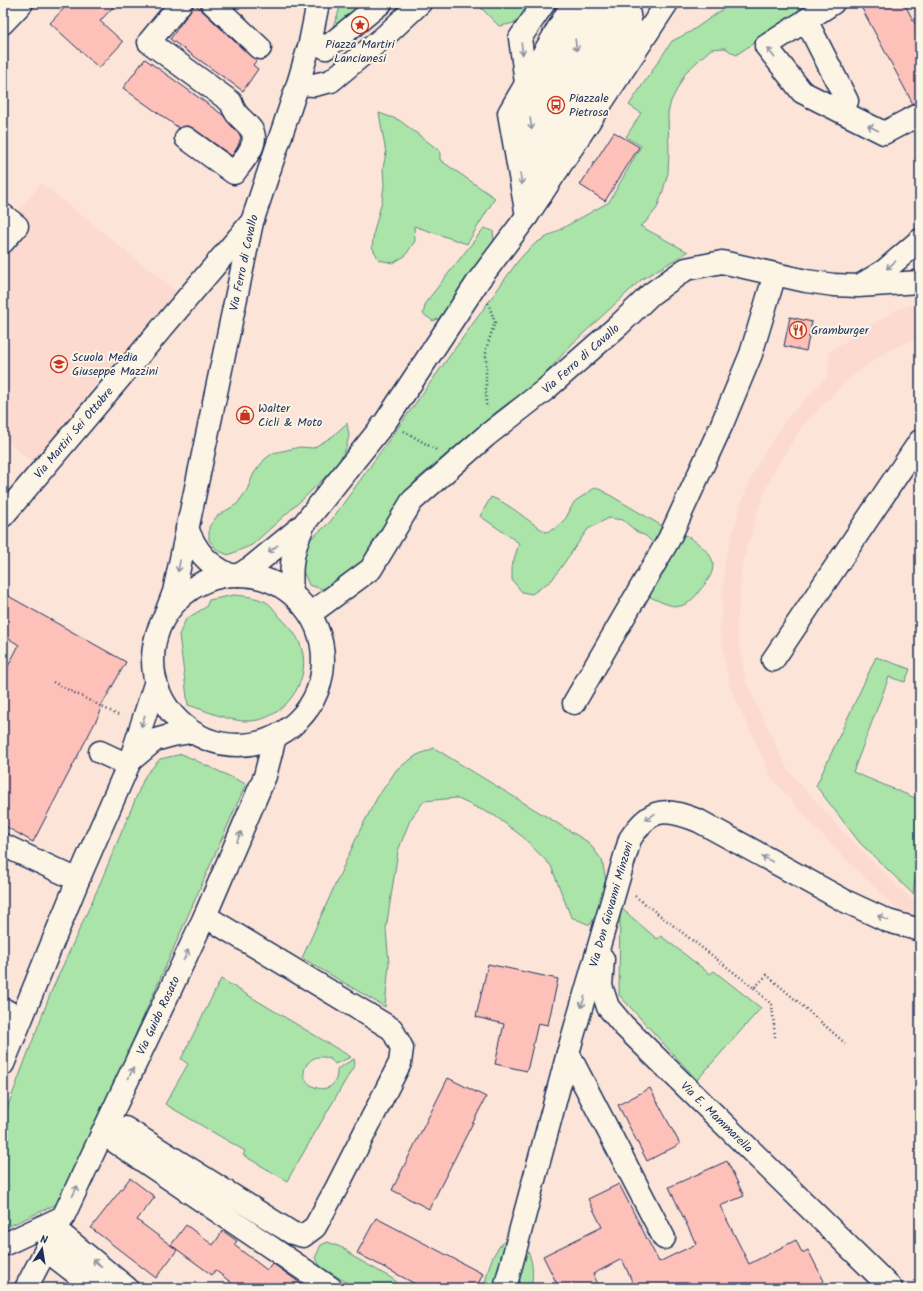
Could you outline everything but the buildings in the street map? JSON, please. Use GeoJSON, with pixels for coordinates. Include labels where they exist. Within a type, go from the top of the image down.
{"type":"FeatureCollection","features":[{"type":"Feature","properties":{"kind":"street"},"geometry":{"type":"LineString","coordinates":[[3,23],[22,3]]}},
{"type":"Feature","properties":{"kind":"street"},"geometry":{"type":"LineString","coordinates":[[181,3],[149,42],[231,102],[234,111],[252,130],[254,137],[252,147],[247,157],[234,173],[186,138]]}},
{"type":"Feature","properties":{"kind":"street"},"geometry":{"type":"LineString","coordinates":[[212,3],[260,48]]}},
{"type":"Feature","properties":{"kind":"street","name":"Via Ferro di Cavallo"},"geometry":{"type":"LineString","coordinates":[[166,613],[174,592],[252,222],[298,84],[311,40],[318,3]]}},
{"type":"Feature","properties":{"kind":"street"},"geometry":{"type":"LineString","coordinates":[[311,40],[326,48],[381,3]]}},
{"type":"Feature","properties":{"kind":"street"},"geometry":{"type":"LineString","coordinates":[[298,84],[314,85],[331,81],[385,36],[420,3]]}},
{"type":"Feature","properties":{"kind":"street"},"geometry":{"type":"LineString","coordinates":[[541,195],[520,38],[544,3]]}},
{"type":"Feature","properties":{"kind":"street"},"geometry":{"type":"LineString","coordinates":[[608,3],[620,75]]}},
{"type":"Feature","properties":{"kind":"street"},"geometry":{"type":"LineString","coordinates":[[628,3],[635,52]]}},
{"type":"Feature","properties":{"kind":"street"},"geometry":{"type":"LineString","coordinates":[[187,528],[192,540],[203,556],[218,569],[234,575],[252,566],[303,525],[386,421],[479,280],[527,216],[668,3]]}},
{"type":"Feature","properties":{"kind":"street"},"geometry":{"type":"LineString","coordinates":[[833,3],[766,46],[802,92],[884,134],[920,114]]}},
{"type":"Feature","properties":{"kind":"street"},"geometry":{"type":"LineString","coordinates":[[527,216],[510,113],[557,31],[577,4]]}},
{"type":"Feature","properties":{"kind":"street"},"geometry":{"type":"LineString","coordinates":[[577,4],[605,96]]}},
{"type":"Feature","properties":{"kind":"street"},"geometry":{"type":"LineString","coordinates":[[577,4],[587,124]]}},
{"type":"Feature","properties":{"kind":"street"},"geometry":{"type":"LineString","coordinates":[[806,20],[847,101],[842,112]]}},
{"type":"Feature","properties":{"kind":"street"},"geometry":{"type":"LineString","coordinates":[[557,31],[573,146]]}},
{"type":"Feature","properties":{"kind":"street"},"geometry":{"type":"LineString","coordinates":[[540,61],[558,169]]}},
{"type":"Feature","properties":{"kind":"street"},"geometry":{"type":"LineString","coordinates":[[3,215],[17,226],[3,242]]}},
{"type":"Feature","properties":{"kind":"street","name":"Via Martiri Sei Ottobre"},"geometry":{"type":"LineString","coordinates":[[3,516],[252,222]]}},
{"type":"Feature","properties":{"kind":"street"},"geometry":{"type":"LineString","coordinates":[[858,286],[884,271],[920,240]]}},
{"type":"Feature","properties":{"kind":"street","name":"Via Ferro di Cavallo"},"geometry":{"type":"LineString","coordinates":[[310,614],[371,569],[412,501],[499,426],[545,390],[620,325],[651,294],[686,269],[722,262],[806,281],[834,285],[858,286],[920,282]]}},
{"type":"Feature","properties":{"kind":"street"},"geometry":{"type":"LineString","coordinates":[[574,703],[669,539],[719,431],[751,354],[775,274]]}},
{"type":"Feature","properties":{"kind":"street"},"geometry":{"type":"LineString","coordinates":[[773,660],[920,440]]}},
{"type":"Feature","properties":{"kind":"street"},"geometry":{"type":"LineString","coordinates":[[292,594],[291,564],[293,553],[303,525]]}},
{"type":"Feature","properties":{"kind":"street"},"geometry":{"type":"LineString","coordinates":[[234,575],[258,577],[276,584],[292,594],[310,614],[320,636],[323,660],[320,684],[310,706],[295,724],[275,737],[254,744],[232,746],[211,742],[191,732],[176,719],[163,703],[155,684],[152,660],[154,642],[166,613],[178,598],[193,587],[211,579],[234,575]]}},
{"type":"Feature","properties":{"kind":"street"},"geometry":{"type":"LineString","coordinates":[[3,1064],[12,1014],[78,880],[129,763],[155,684]]}},
{"type":"Feature","properties":{"kind":"street"},"geometry":{"type":"LineString","coordinates":[[129,763],[155,740],[173,734],[191,732]]}},
{"type":"Feature","properties":{"kind":"street","name":"Via Guido Rosato"},"geometry":{"type":"LineString","coordinates":[[26,1288],[59,1223],[205,916],[266,776],[275,737]]}},
{"type":"Feature","properties":{"kind":"street"},"geometry":{"type":"LineString","coordinates":[[100,752],[129,763]]}},
{"type":"Feature","properties":{"kind":"street","name":"Via Don Giovanni Minzoni"},"geometry":{"type":"LineString","coordinates":[[504,1288],[568,1053],[630,839],[636,829],[654,813],[667,812],[681,814],[700,821],[851,904],[888,921],[920,930]]}},
{"type":"Feature","properties":{"kind":"street"},"geometry":{"type":"LineString","coordinates":[[3,845],[78,880]]}},
{"type":"Feature","properties":{"kind":"street"},"geometry":{"type":"LineString","coordinates":[[125,1128],[292,1232],[304,1236],[315,1227],[400,1063],[402,1048],[392,1029],[205,916]]}},
{"type":"Feature","properties":{"kind":"street","name":"Via E. Mammarella"},"geometry":{"type":"LineString","coordinates":[[606,918],[601,986],[608,1007],[629,1031],[891,1288]]}},
{"type":"Feature","properties":{"kind":"street"},"geometry":{"type":"LineString","coordinates":[[568,1053],[664,1238]]}},
{"type":"Feature","properties":{"kind":"street"},"geometry":{"type":"LineString","coordinates":[[102,1133],[331,1288]]}},
{"type":"Feature","properties":{"kind":"street"},"geometry":{"type":"LineString","coordinates":[[3,1245],[59,1223],[127,1288]]}},
{"type":"Feature","properties":{"kind":"street"},"geometry":{"type":"LineString","coordinates":[[46,1250],[95,1288]]}},
{"type":"Feature","properties":{"kind":"path"},"geometry":{"type":"LineString","coordinates":[[479,280],[496,322],[486,349],[486,404],[499,426]]}},
{"type":"Feature","properties":{"kind":"path"},"geometry":{"type":"LineString","coordinates":[[386,421],[456,462]]}},
{"type":"Feature","properties":{"kind":"path"},"geometry":{"type":"LineString","coordinates":[[52,682],[118,715]]}},
{"type":"Feature","properties":{"kind":"path"},"geometry":{"type":"LineString","coordinates":[[617,882],[754,988],[772,1005],[775,1037]]}},
{"type":"Feature","properties":{"kind":"path"},"geometry":{"type":"LineString","coordinates":[[754,988],[767,975],[845,1043]]}},
{"type":"Feature","properties":{"kind":"shaded area","name":"Scuola Media Giuseppe Mazzini"},"geometry":{"type":"Polygon","coordinates":[[[41,183],[176,291],[32,463],[3,437],[3,231],[41,183]]]}},
{"type":"Feature","properties":{"kind":"shaded area"},"geometry":{"type":"Polygon","coordinates":[[[920,303],[920,338],[888,350],[848,379],[801,428],[773,473],[759,506],[742,564],[737,630],[746,683],[788,770],[847,836],[920,908],[920,932],[834,848],[773,780],[730,688],[720,631],[725,561],[742,500],[757,465],[787,418],[828,376],[829,352],[899,308],[920,303]]]}},
{"type":"Feature","properties":{"kind":"green space"},"geometry":{"type":"Polygon","coordinates":[[[341,3],[369,3],[330,33],[338,14],[341,3]]]}},
{"type":"Feature","properties":{"kind":"green space"},"geometry":{"type":"Polygon","coordinates":[[[476,3],[530,3],[530,7],[518,21],[499,26],[476,3]]]}},
{"type":"Feature","properties":{"kind":"green space"},"geometry":{"type":"Polygon","coordinates":[[[732,3],[814,3],[736,55],[725,48],[711,49],[686,72],[671,101],[668,113],[668,173],[657,208],[645,223],[640,226],[688,252],[642,279],[571,345],[540,380],[496,412],[416,480],[362,565],[345,581],[322,589],[309,585],[302,569],[304,545],[330,522],[518,261],[536,243],[609,202],[641,146],[626,137],[641,113],[629,105],[672,41],[690,32],[732,3]]]}},
{"type":"Feature","properties":{"kind":"green space"},"geometry":{"type":"Polygon","coordinates":[[[379,113],[399,120],[440,151],[440,160],[495,198],[467,244],[414,226],[415,241],[405,256],[393,263],[379,260],[372,247],[374,231],[382,201],[384,185],[383,168],[386,153],[379,113]]]}},
{"type":"Feature","properties":{"kind":"green space"},"geometry":{"type":"Polygon","coordinates":[[[484,228],[493,231],[494,241],[490,252],[453,305],[440,318],[433,321],[423,314],[426,302],[484,228]]]}},
{"type":"Feature","properties":{"kind":"green space"},"geometry":{"type":"Polygon","coordinates":[[[347,423],[349,436],[346,448],[337,465],[305,497],[252,545],[228,555],[217,550],[209,540],[209,527],[217,516],[237,504],[247,490],[254,473],[265,459],[273,453],[300,447],[313,448],[333,436],[347,423]]]}},
{"type":"Feature","properties":{"kind":"green space"},"geometry":{"type":"Polygon","coordinates":[[[596,487],[664,527],[654,544],[646,536],[637,532],[623,520],[609,518],[588,529],[552,580],[532,594],[522,592],[512,580],[512,566],[519,543],[480,516],[491,497],[512,508],[546,532],[556,528],[566,518],[574,502],[596,487]]]}},
{"type":"Feature","properties":{"kind":"green space"},"geometry":{"type":"Polygon","coordinates":[[[682,533],[706,550],[710,555],[713,565],[709,579],[692,600],[681,606],[673,606],[646,595],[682,533]]]}},
{"type":"Feature","properties":{"kind":"green space"},"geometry":{"type":"Polygon","coordinates":[[[234,595],[246,596],[268,603],[294,632],[302,650],[304,662],[302,674],[292,697],[283,707],[262,719],[250,721],[234,720],[188,705],[179,635],[186,619],[206,607],[209,600],[234,595]]]}},
{"type":"Feature","properties":{"kind":"green space"},"geometry":{"type":"Polygon","coordinates":[[[876,657],[910,669],[905,682],[889,677],[853,772],[920,800],[920,842],[913,894],[860,843],[816,786],[876,657]]]}},
{"type":"Feature","properties":{"kind":"green space"},"geometry":{"type":"Polygon","coordinates":[[[434,748],[588,842],[602,860],[606,881],[603,903],[590,925],[571,917],[551,866],[523,837],[495,816],[456,798],[424,801],[410,820],[398,851],[386,929],[389,964],[385,1007],[302,958],[360,830],[377,798],[397,769],[417,755],[434,748]]]}},
{"type":"Feature","properties":{"kind":"green space"},"geometry":{"type":"Polygon","coordinates":[[[182,754],[246,784],[100,1115],[57,1204],[3,1229],[3,1119],[51,992],[99,886],[145,776],[160,759],[182,754]]]}},
{"type":"Feature","properties":{"kind":"green space"},"geometry":{"type":"Polygon","coordinates":[[[620,907],[657,939],[661,936],[710,974],[714,971],[761,1008],[697,1080],[619,995],[620,907]]]}},
{"type":"Feature","properties":{"kind":"green space"},"geometry":{"type":"Polygon","coordinates":[[[221,979],[351,1057],[335,1064],[326,1058],[318,1057],[312,1059],[304,1071],[305,1079],[316,1088],[324,1089],[331,1086],[336,1080],[337,1069],[354,1059],[355,1064],[287,1181],[243,1155],[245,1151],[165,1104],[188,1064],[181,1059],[221,979]]]}},
{"type":"Feature","properties":{"kind":"green space"},"geometry":{"type":"Polygon","coordinates":[[[512,1235],[524,1245],[528,1251],[533,1273],[531,1288],[484,1288],[492,1258],[505,1240],[512,1235]]]}},
{"type":"Feature","properties":{"kind":"green space"},"geometry":{"type":"Polygon","coordinates":[[[328,1242],[345,1249],[354,1257],[393,1279],[404,1288],[356,1288],[321,1267],[315,1258],[321,1245],[328,1242]]]}},
{"type":"Feature","properties":{"kind":"place","name":"Piazza Martiri Lancianesi"},"geometry":{"type":"Point","coordinates":[360,25]}},
{"type":"Feature","properties":{"kind":"place","name":"Piazzale Pietrosa"},"geometry":{"type":"Point","coordinates":[556,105]}},
{"type":"Feature","properties":{"kind":"place","name":"Gramburger"},"geometry":{"type":"Point","coordinates":[798,330]}},
{"type":"Feature","properties":{"kind":"place","name":"Scuola Media Giuseppe Mazzini"},"geometry":{"type":"Point","coordinates":[59,364]}},
{"type":"Feature","properties":{"kind":"place","name":"Walter Cicli & Moto"},"geometry":{"type":"Point","coordinates":[245,415]}}]}
